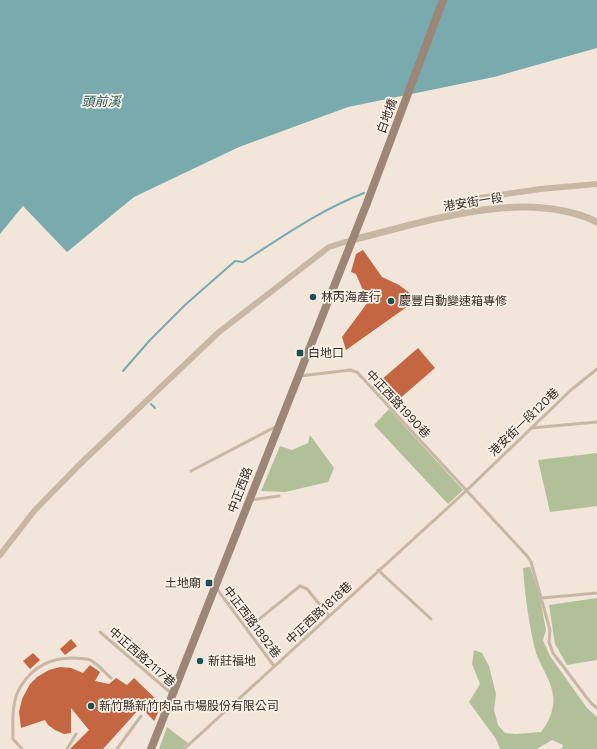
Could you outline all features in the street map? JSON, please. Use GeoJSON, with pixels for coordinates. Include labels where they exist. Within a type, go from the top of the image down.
{"type":"FeatureCollection","features":[{"type":"Feature","properties":{"kind":"main road","name":"白地橋"},"geometry":{"type":"LineString","coordinates":[[352,240],[443,0]]}},
{"type":"Feature","properties":{"kind":"main road","name":"中正西路"},"geometry":{"type":"LineString","coordinates":[[151,749],[352,240]]}},
{"type":"Feature","properties":{"kind":"street"},"geometry":{"type":"LineString","coordinates":[[462,213],[466,200],[540,189],[597,184]]}},
{"type":"Feature","properties":{"kind":"street","name":"港安街一段"},"geometry":{"type":"LineString","coordinates":[[352,240],[462,213],[500,208],[527,207],[549,209],[596,219]]}},
{"type":"Feature","properties":{"kind":"street"},"geometry":{"type":"LineString","coordinates":[[0,555],[35,510],[86,459],[220,332],[329,247],[352,240]]}},
{"type":"Feature","properties":{"kind":"lane","name":"港安街一段120巷"},"geometry":{"type":"LineString","coordinates":[[466,491],[571,390],[597,369]]}},
{"type":"Feature","properties":{"kind":"lane","name":"中正西路1990巷"},"geometry":{"type":"LineString","coordinates":[[299,376],[350,370],[357,372],[466,491]]}},
{"type":"Feature","properties":{"kind":"lane"},"geometry":{"type":"LineString","coordinates":[[531,428],[597,422]]}},
{"type":"Feature","properties":{"kind":"lane"},"geometry":{"type":"LineString","coordinates":[[191,471],[279,425]]}},
{"type":"Feature","properties":{"kind":"lane"},"geometry":{"type":"LineString","coordinates":[[466,491],[531,562],[550,630],[549,642],[552,653],[587,698],[597,708]]}},
{"type":"Feature","properties":{"kind":"lane","name":"中正西路1818巷"},"geometry":{"type":"LineString","coordinates":[[184,749],[466,491]]}},
{"type":"Feature","properties":{"kind":"lane"},"geometry":{"type":"LineString","coordinates":[[250,500],[279,496]]}},
{"type":"Feature","properties":{"kind":"lane"},"geometry":{"type":"LineString","coordinates":[[378,570],[430,619]]}},
{"type":"Feature","properties":{"kind":"lane"},"geometry":{"type":"LineString","coordinates":[[246,629],[300,586],[307,589],[328,616]]}},
{"type":"Feature","properties":{"kind":"lane","name":"中正西路1892巷"},"geometry":{"type":"LineString","coordinates":[[215,588],[274,666]]}},
{"type":"Feature","properties":{"kind":"lane"},"geometry":{"type":"LineString","coordinates":[[542,598],[597,593]]}},
{"type":"Feature","properties":{"kind":"lane","name":"中正西路2117巷"},"geometry":{"type":"LineString","coordinates":[[100,632],[173,695]]}},
{"type":"Feature","properties":{"kind":"lane"},"geometry":{"type":"LineString","coordinates":[[22,749],[13,739],[13,715],[20,686],[32,672],[44,664],[54,660],[78,658],[91,660],[111,678]]}},
{"type":"Feature","properties":{"kind":"lane"},"geometry":{"type":"LineString","coordinates":[[117,749],[141,716]]}},
{"type":"Feature","properties":{"kind":"lane"},"geometry":{"type":"LineString","coordinates":[[67,749],[76,734]]}},
{"type":"Feature","properties":{"kind":"green space"},"geometry":{"type":"Polygon","coordinates":[[[389,409],[463,490],[448,504],[374,425],[389,409]]]}},
{"type":"Feature","properties":{"kind":"green space"},"geometry":{"type":"Polygon","coordinates":[[[310,435],[334,468],[328,482],[285,492],[261,491],[280,446],[292,450],[308,443],[310,435]]]}},
{"type":"Feature","properties":{"kind":"green space"},"geometry":{"type":"Polygon","coordinates":[[[597,453],[597,506],[550,512],[538,460],[597,453]]]}},
{"type":"Feature","properties":{"kind":"green space"},"geometry":{"type":"Polygon","coordinates":[[[530,567],[539,593],[546,630],[543,640],[550,656],[587,708],[597,717],[597,749],[562,749],[563,745],[552,740],[537,749],[500,749],[496,739],[469,702],[480,684],[472,664],[474,650],[482,653],[489,666],[496,694],[494,710],[498,725],[505,733],[515,734],[541,732],[547,724],[552,710],[553,695],[550,684],[536,653],[531,632],[523,568],[530,567]]]}},
{"type":"Feature","properties":{"kind":"green space"},"geometry":{"type":"Polygon","coordinates":[[[597,598],[597,660],[567,665],[555,644],[549,605],[597,598]]]}},
{"type":"Feature","properties":{"kind":"green space"},"geometry":{"type":"Polygon","coordinates":[[[167,727],[188,743],[182,749],[159,749],[167,727]]]}},
{"type":"Feature","properties":{"kind":"water","name":"頭前溪"},"geometry":{"type":"Polygon","coordinates":[[[0,0],[597,0],[597,48],[494,77],[348,107],[239,147],[134,197],[67,252],[23,206],[0,234],[0,0]]]}},
{"type":"Feature","properties":{"kind":"building","name":"慶豐自動變速箱專修"},"geometry":{"type":"Polygon","coordinates":[[[363,250],[382,277],[399,285],[418,299],[346,350],[342,337],[368,302],[356,274],[351,272],[356,254],[363,250]]]}},
{"type":"Feature","properties":{"kind":"building"},"geometry":{"type":"Polygon","coordinates":[[[418,348],[435,368],[397,401],[380,381],[418,348]]]}},
{"type":"Feature","properties":{"kind":"building"},"geometry":{"type":"Polygon","coordinates":[[[71,639],[77,646],[65,655],[60,649],[71,639]]]}},
{"type":"Feature","properties":{"kind":"building"},"geometry":{"type":"Polygon","coordinates":[[[33,653],[40,660],[30,669],[23,661],[33,653]]]}},
{"type":"Feature","properties":{"kind":"building","name":"新竹縣新竹肉品市場股份有限公司"},"geometry":{"type":"Polygon","coordinates":[[[90,665],[100,672],[95,681],[109,684],[116,678],[127,685],[134,678],[162,705],[154,721],[141,707],[103,749],[70,749],[89,730],[71,708],[71,733],[64,734],[55,730],[48,725],[45,720],[21,728],[19,712],[22,699],[30,684],[37,677],[49,670],[60,667],[71,668],[83,673],[90,665]]]}},
{"type":"Feature","properties":{"kind":"waterway"},"geometry":{"type":"LineString","coordinates":[[123,371],[150,340],[185,305],[235,261],[243,262],[332,207],[364,193]]}},
{"type":"Feature","properties":{"kind":"waterway"},"geometry":{"type":"LineString","coordinates":[[151,404],[155,408]]}},
{"type":"Feature","properties":{"kind":"place","name":"林丙海產行"},"geometry":{"type":"Point","coordinates":[313,297]}},
{"type":"Feature","properties":{"kind":"place","name":"慶豐自動變速箱專修"},"geometry":{"type":"Point","coordinates":[391,301]}},
{"type":"Feature","properties":{"kind":"place","name":"白地口"},"geometry":{"type":"Point","coordinates":[300,353]}},
{"type":"Feature","properties":{"kind":"place","name":"土地廟"},"geometry":{"type":"Point","coordinates":[209,583]}},
{"type":"Feature","properties":{"kind":"place","name":"新莊福地"},"geometry":{"type":"Point","coordinates":[200,661]}},
{"type":"Feature","properties":{"kind":"place","name":"新竹縣新竹肉品市場股份有限公司"},"geometry":{"type":"Point","coordinates":[91,706]}}]}
